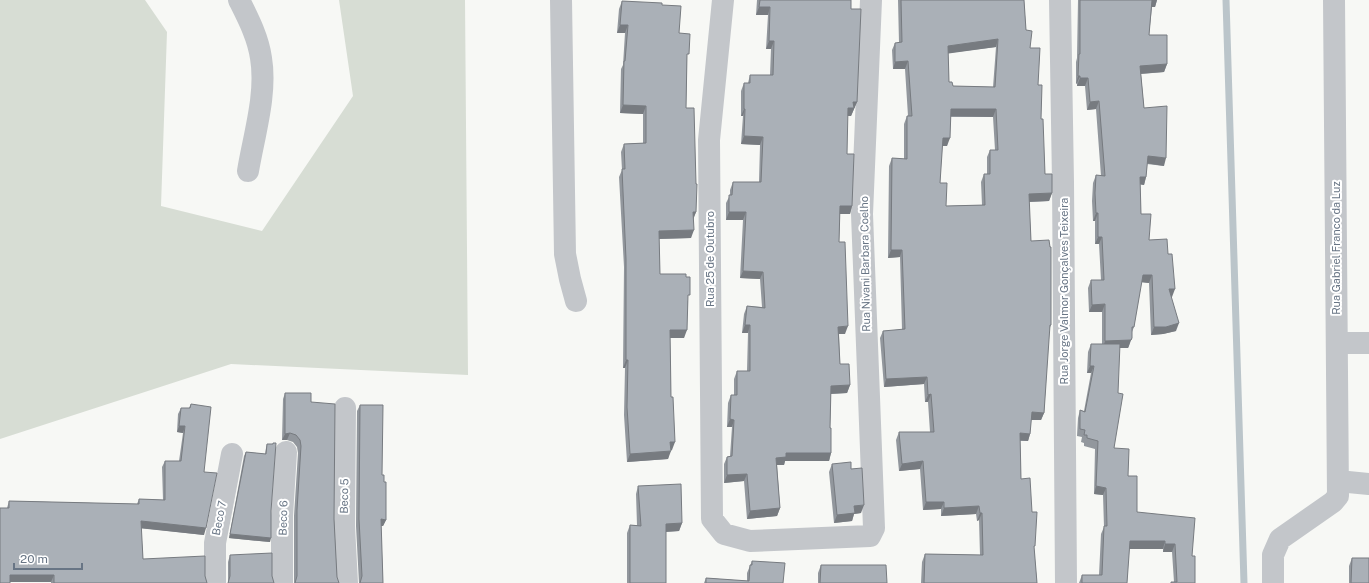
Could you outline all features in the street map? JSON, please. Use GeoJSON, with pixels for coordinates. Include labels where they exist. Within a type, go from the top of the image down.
{"type":"FeatureCollection","features":[{"type":"Feature","properties":{"kind":"street"},"geometry":{"type":"LineString","coordinates":[[239,0],[253,29],[261,57],[262,91],[248,171]]}},
{"type":"Feature","properties":{"kind":"street"},"geometry":{"type":"LineString","coordinates":[[561,0],[565,254],[576,301]]}},
{"type":"Feature","properties":{"kind":"street","name":"Rua 25 de Outubro"},"geometry":{"type":"LineString","coordinates":[[723,0],[709,140],[712,519],[724,534],[750,541],[870,536],[874,528]]}},
{"type":"Feature","properties":{"kind":"street","name":"Rua Nivani Barbara Coelho"},"geometry":{"type":"LineString","coordinates":[[871,0],[862,214],[874,528]]}},
{"type":"Feature","properties":{"kind":"street","name":"Rua Jorge Valmor Gonçalves Teixeira"},"geometry":{"type":"LineString","coordinates":[[1060,0],[1064,182],[1066,583]]}},
{"type":"Feature","properties":{"kind":"street","name":"Rua Gabriel Franco da Luz"},"geometry":{"type":"LineString","coordinates":[[1334,0],[1338,488]]}},
{"type":"Feature","properties":{"kind":"street"},"geometry":{"type":"LineString","coordinates":[[1337,343],[1369,343]]}},
{"type":"Feature","properties":{"kind":"street","name":"Beco 5"},"geometry":{"type":"LineString","coordinates":[[345,408],[344,526],[347,583]]}},
{"type":"Feature","properties":{"kind":"street","name":"Beco 6"},"geometry":{"type":"LineString","coordinates":[[282,583],[282,516],[286,452]]}},
{"type":"Feature","properties":{"kind":"street","name":"Beco 7"},"geometry":{"type":"LineString","coordinates":[[215,583],[215,543],[232,454]]}},
{"type":"Feature","properties":{"kind":"street"},"geometry":{"type":"LineString","coordinates":[[1273,583],[1273,555],[1280,539],[1334,502],[1338,488],[1369,484]]}},
{"type":"Feature","properties":{"kind":"shaded area"},"geometry":{"type":"Polygon","coordinates":[[[0,0],[145,0],[167,32],[161,206],[262,231],[353,96],[339,0],[465,0],[468,375],[231,364],[0,439],[0,0]]]}},
{"type":"Feature","properties":{"kind":"building"},"geometry":{"type":"Polygon","coordinates":[[[760,0],[851,0],[851,9],[861,9],[857,102],[853,102],[854,108],[848,108],[847,154],[854,154],[852,206],[840,206],[839,242],[845,242],[848,326],[838,327],[840,364],[849,364],[850,385],[831,386],[831,453],[786,453],[786,457],[776,458],[780,508],[750,511],[747,474],[727,475],[727,457],[732,456],[734,420],[730,419],[731,395],[737,395],[737,371],[750,371],[750,325],[745,325],[747,306],[765,308],[763,272],[743,271],[746,212],[729,212],[729,195],[732,195],[733,182],[761,182],[763,137],[744,136],[744,83],[750,83],[750,75],[773,75],[774,41],[769,41],[770,7],[759,7],[760,0]]]}},
{"type":"Feature","properties":{"kind":"building"},"geometry":{"type":"Polygon","coordinates":[[[901,0],[1024,0],[1026,30],[1032,31],[1030,48],[1040,48],[1038,85],[1042,85],[1041,119],[1043,119],[1045,174],[1052,174],[1052,193],[1029,194],[1031,241],[1049,240],[1051,247],[1051,325],[1044,413],[1032,412],[1030,434],[1020,433],[1021,479],[1030,478],[1032,512],[1037,512],[1034,546],[1037,583],[924,583],[925,554],[983,555],[982,513],[980,513],[979,506],[944,508],[944,502],[926,502],[923,461],[902,464],[899,432],[934,432],[931,394],[928,395],[927,377],[886,379],[883,331],[905,329],[902,250],[891,250],[892,158],[907,159],[907,116],[912,116],[908,61],[895,62],[895,43],[902,42],[901,0]],[[998,39],[948,46],[949,82],[952,82],[953,86],[995,87],[998,39]],[[951,109],[950,138],[943,138],[940,183],[947,183],[946,206],[985,205],[984,174],[990,174],[990,150],[998,150],[996,109],[951,109]]]}},
{"type":"Feature","properties":{"kind":"building"},"geometry":{"type":"Polygon","coordinates":[[[1080,0],[1152,0],[1149,35],[1167,35],[1167,64],[1140,66],[1144,108],[1167,106],[1166,158],[1148,156],[1146,177],[1140,177],[1141,214],[1151,214],[1149,240],[1167,239],[1168,254],[1172,254],[1175,289],[1169,289],[1179,323],[1166,327],[1154,327],[1152,275],[1143,275],[1134,327],[1132,327],[1131,340],[1105,341],[1105,304],[1092,305],[1091,280],[1104,280],[1102,237],[1098,237],[1098,213],[1096,213],[1095,193],[1096,175],[1105,176],[1099,101],[1090,102],[1088,78],[1080,78],[1080,76],[1078,76],[1080,54],[1080,0]]]}},
{"type":"Feature","properties":{"kind":"building"},"geometry":{"type":"Polygon","coordinates":[[[622,1],[662,3],[662,5],[681,6],[679,33],[690,34],[689,54],[687,54],[686,108],[694,108],[697,184],[696,212],[693,212],[694,230],[659,231],[660,274],[686,274],[686,277],[690,277],[687,330],[670,330],[671,397],[673,397],[675,442],[670,442],[671,451],[630,454],[627,407],[628,360],[626,360],[626,259],[622,169],[625,169],[624,144],[646,143],[646,106],[623,105],[624,61],[628,25],[620,25],[622,1]]]}},
{"type":"Feature","properties":{"kind":"building"},"geometry":{"type":"Polygon","coordinates":[[[1091,344],[1120,344],[1118,393],[1123,394],[1114,448],[1129,449],[1128,476],[1137,476],[1137,512],[1195,518],[1192,556],[1195,556],[1195,583],[1171,583],[1177,582],[1175,544],[1165,544],[1165,541],[1130,541],[1127,583],[1082,583],[1082,575],[1102,575],[1104,526],[1107,526],[1106,488],[1096,486],[1098,441],[1087,438],[1087,435],[1084,435],[1085,430],[1080,429],[1080,410],[1085,412],[1094,366],[1090,366],[1091,344]]]}},
{"type":"Feature","properties":{"kind":"building"},"geometry":{"type":"Polygon","coordinates":[[[285,393],[311,393],[311,402],[335,404],[334,519],[337,577],[339,583],[295,583],[297,576],[297,510],[301,446],[300,440],[296,435],[290,433],[285,434],[285,393]]]}},
{"type":"Feature","properties":{"kind":"building"},"geometry":{"type":"Polygon","coordinates":[[[191,404],[211,407],[204,472],[217,473],[206,528],[141,521],[143,559],[205,556],[205,576],[207,583],[54,583],[54,575],[10,575],[10,583],[0,583],[0,508],[9,508],[9,501],[139,504],[139,499],[165,500],[165,461],[181,461],[185,426],[179,426],[181,408],[190,408],[191,404]]]}},
{"type":"Feature","properties":{"kind":"building"},"geometry":{"type":"Polygon","coordinates":[[[360,405],[383,405],[382,475],[384,475],[384,482],[386,482],[386,520],[381,519],[383,583],[360,583],[362,576],[359,519],[360,405]]]}},
{"type":"Feature","properties":{"kind":"building"},"geometry":{"type":"Polygon","coordinates":[[[276,443],[271,511],[271,538],[230,534],[246,452],[266,454],[267,444],[276,443]]]}},
{"type":"Feature","properties":{"kind":"building"},"geometry":{"type":"Polygon","coordinates":[[[851,462],[851,469],[862,468],[864,505],[854,506],[855,513],[837,515],[832,464],[851,462]]]}},
{"type":"Feature","properties":{"kind":"building"},"geometry":{"type":"Polygon","coordinates":[[[681,484],[682,523],[666,524],[666,583],[630,583],[630,525],[641,526],[638,486],[681,484]]]}},
{"type":"Feature","properties":{"kind":"building"},"geometry":{"type":"Polygon","coordinates":[[[272,553],[272,576],[274,583],[228,583],[230,576],[230,555],[272,553]]]}},
{"type":"Feature","properties":{"kind":"building"},"geometry":{"type":"Polygon","coordinates":[[[1352,558],[1369,558],[1369,583],[1351,583],[1352,558]]]}},
{"type":"Feature","properties":{"kind":"building"},"geometry":{"type":"Polygon","coordinates":[[[752,561],[785,563],[783,583],[706,583],[706,578],[749,581],[750,565],[752,565],[752,561]]]}},
{"type":"Feature","properties":{"kind":"building"},"geometry":{"type":"Polygon","coordinates":[[[821,565],[886,565],[887,583],[820,583],[821,565]]]}},
{"type":"Feature","properties":{"kind":"waterway"},"geometry":{"type":"LineString","coordinates":[[1226,0],[1244,583]]}}]}
